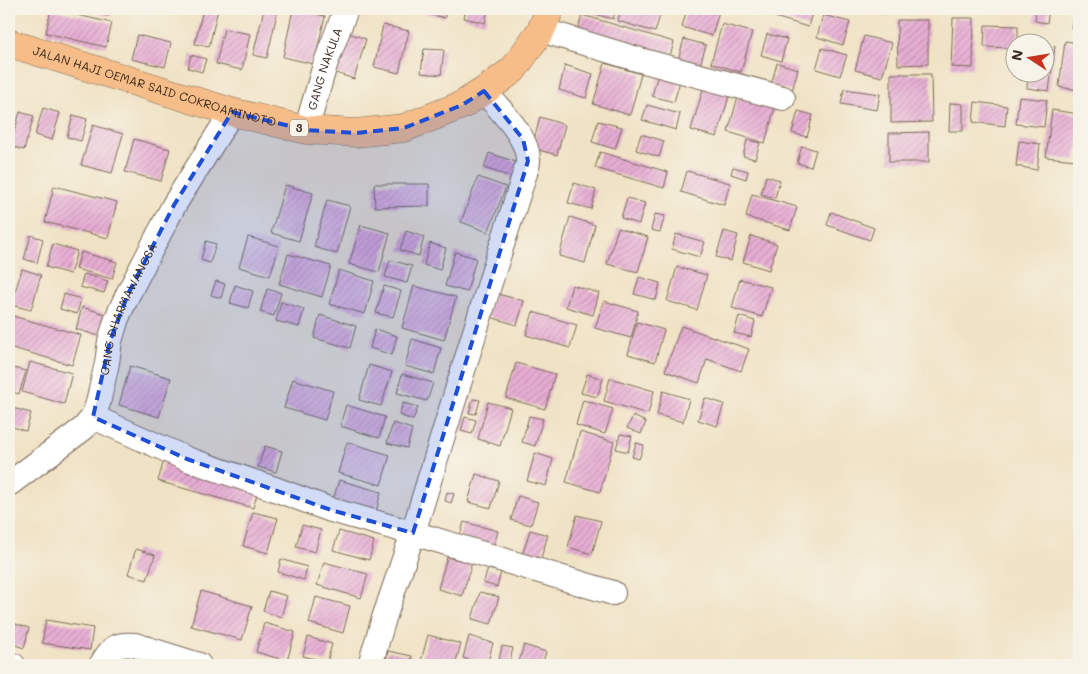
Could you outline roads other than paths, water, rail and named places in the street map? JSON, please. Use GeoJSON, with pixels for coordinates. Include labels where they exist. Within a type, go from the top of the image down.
{"type":"FeatureCollection","features":[{"type":"Feature","properties":{"kind":"highway","name":"JALAN HAJI OEMAR SAID COKROAMINOTO"},"geometry":{"type":"LineString","coordinates":[[9,43],[232,112],[306,130],[356,133],[404,128],[462,105],[513,70],[546,20]]}},
{"type":"Feature","properties":{"kind":"street","name":"GANG NAKULA"},"geometry":{"type":"LineString","coordinates":[[306,130],[325,65],[346,9]]}},
{"type":"Feature","properties":{"kind":"street"},"geometry":{"type":"LineString","coordinates":[[546,20],[640,60],[783,98]]}},
{"type":"Feature","properties":{"kind":"street"},"geometry":{"type":"LineString","coordinates":[[370,665],[413,533],[528,161],[523,139],[484,91]]}},
{"type":"Feature","properties":{"kind":"street","name":"GANG DHARMAWANGSA"},"geometry":{"type":"LineString","coordinates":[[9,484],[84,428],[93,417],[98,403],[110,341],[117,318],[174,205],[232,112]]}},
{"type":"Feature","properties":{"kind":"street"},"geometry":{"type":"LineString","coordinates":[[93,417],[187,459],[331,510],[613,592]]}},
{"type":"Feature","properties":{"kind":"street"},"geometry":{"type":"LineString","coordinates":[[101,665],[112,648],[126,644],[135,645],[199,665]]}},
{"type":"Feature","properties":{"kind":"street"},"geometry":{"type":"LineString","coordinates":[[9,664],[13,665]]}}]}
